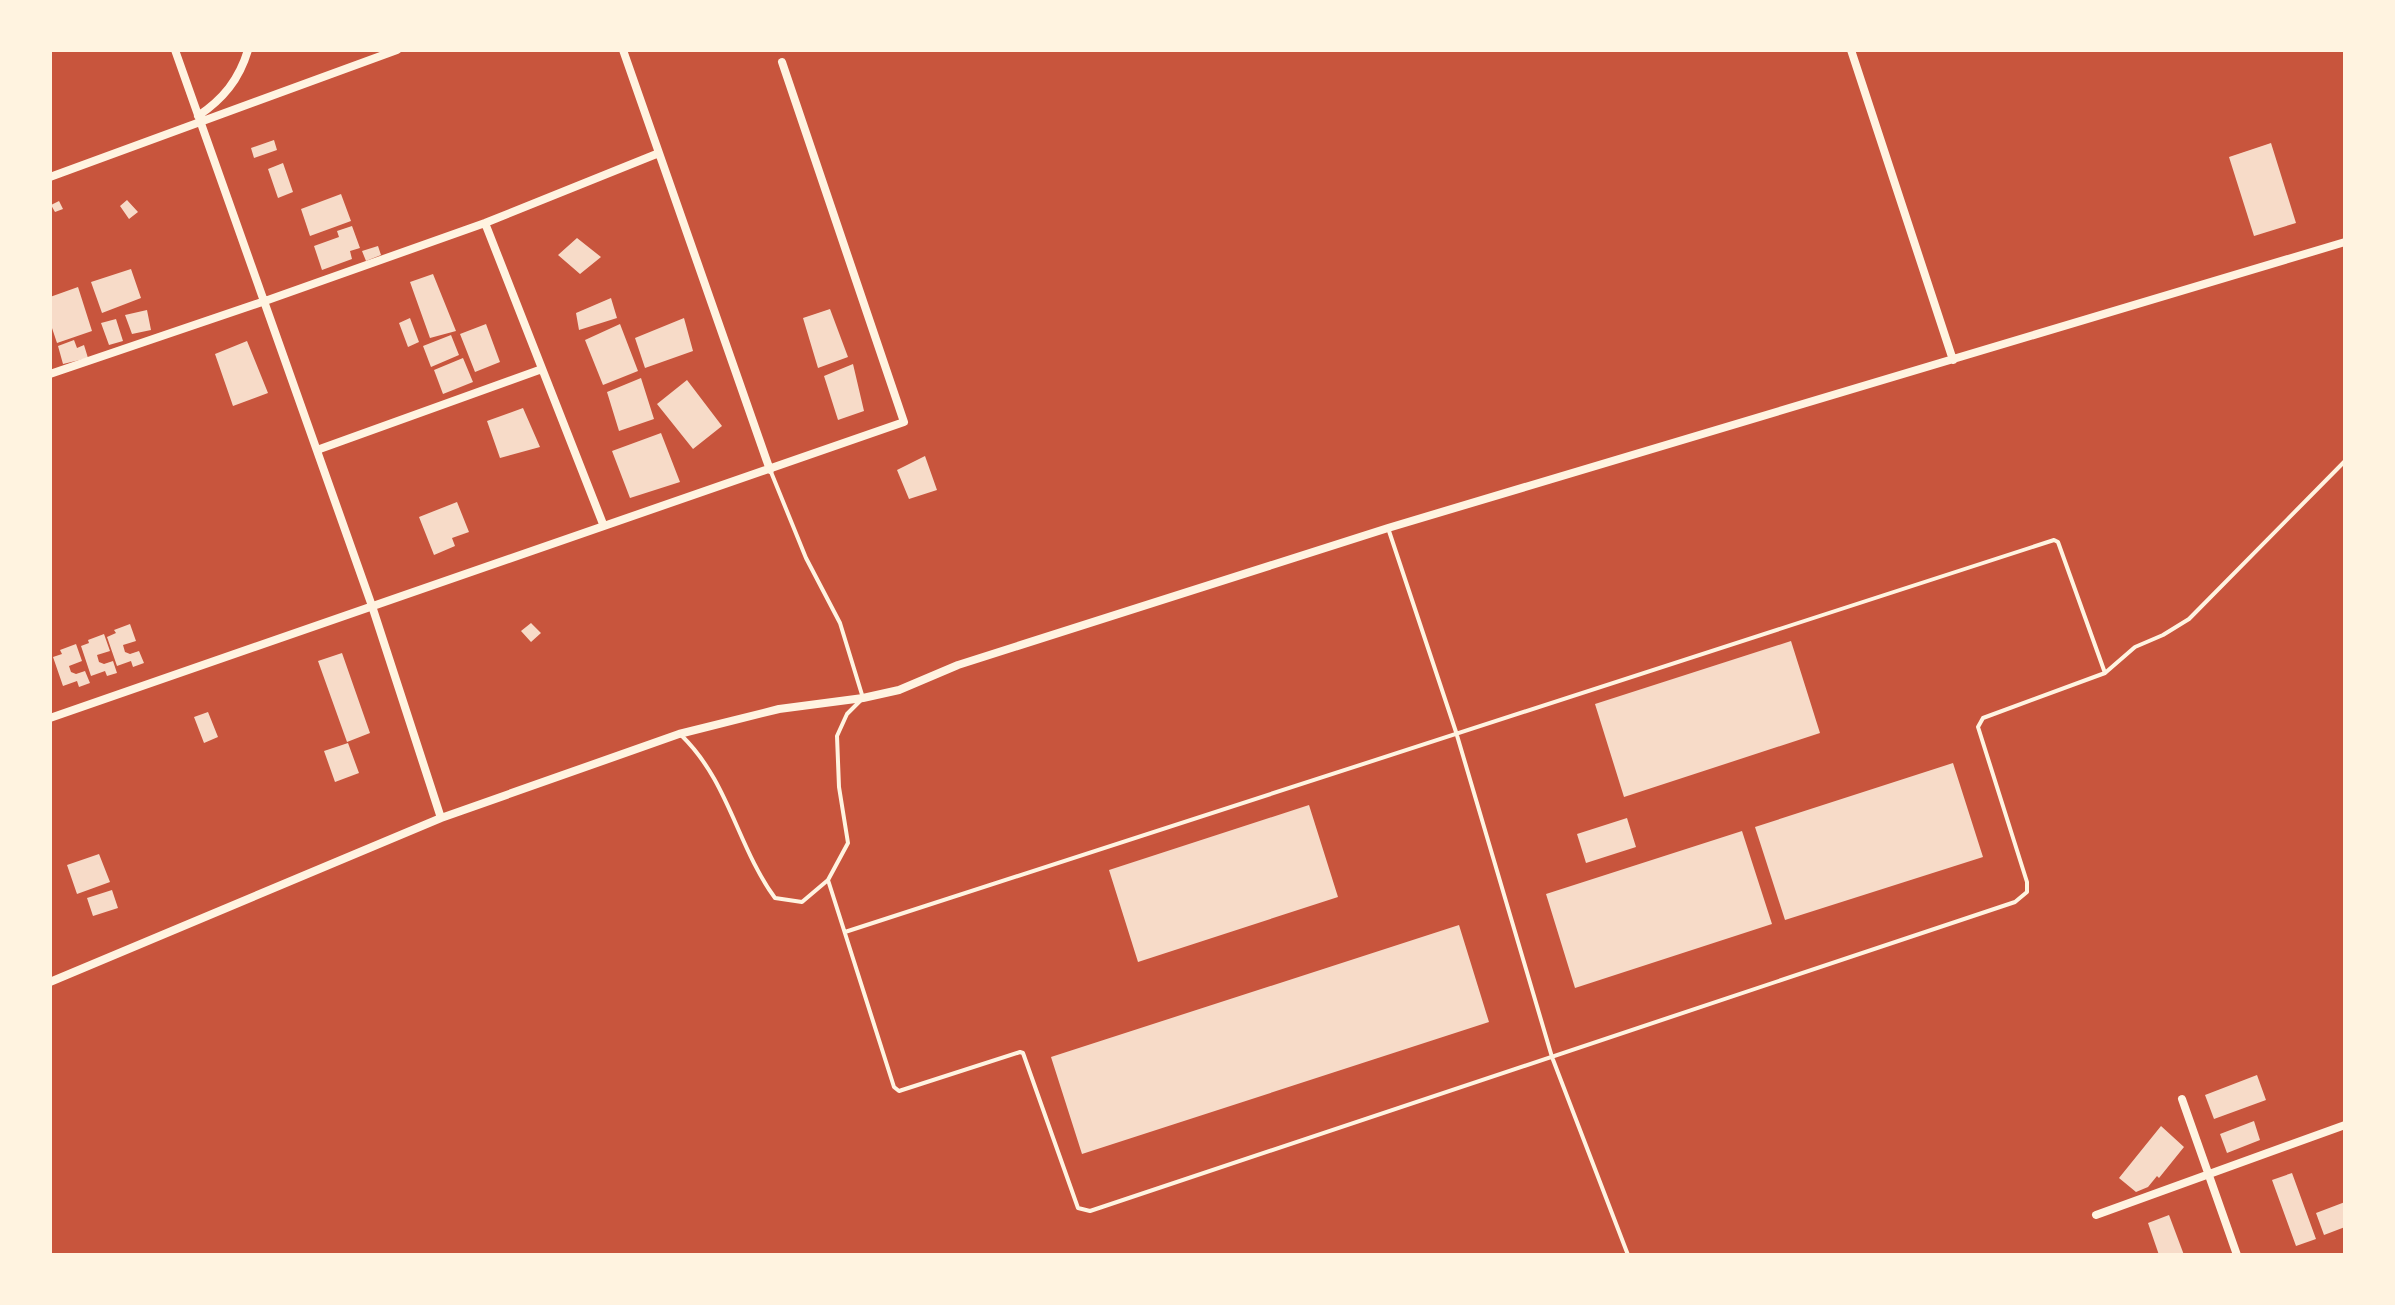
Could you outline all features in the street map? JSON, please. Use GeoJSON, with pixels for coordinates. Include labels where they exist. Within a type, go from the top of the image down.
{"type":"FeatureCollection","features":[{"type":"Feature","properties":{"kind":"street"},"geometry":{"type":"LineString","coordinates":[[175,50],[372,606],[441,818]]}},
{"type":"Feature","properties":{"kind":"street"},"geometry":{"type":"LineString","coordinates":[[199,119],[232,86],[248,50]]}},
{"type":"Feature","properties":{"kind":"street"},"geometry":{"type":"LineString","coordinates":[[50,177],[199,119],[397,50]]}},
{"type":"Feature","properties":{"kind":"street"},"geometry":{"type":"LineString","coordinates":[[623,50],[770,470]]}},
{"type":"Feature","properties":{"kind":"street"},"geometry":{"type":"LineString","coordinates":[[1851,50],[1953,360]]}},
{"type":"Feature","properties":{"kind":"street"},"geometry":{"type":"LineString","coordinates":[[50,718],[904,422],[782,62]]}},
{"type":"Feature","properties":{"kind":"street"},"geometry":{"type":"LineString","coordinates":[[50,374],[485,223],[659,153]]}},
{"type":"Feature","properties":{"kind":"street"},"geometry":{"type":"LineString","coordinates":[[485,223],[603,524]]}},
{"type":"Feature","properties":{"kind":"street"},"geometry":{"type":"LineString","coordinates":[[50,982],[441,818],[679,734],[779,709],[899,690],[958,665],[1388,528],[2345,242]]}},
{"type":"Feature","properties":{"kind":"street"},"geometry":{"type":"LineString","coordinates":[[317,450],[542,369]]}},
{"type":"Feature","properties":{"kind":"street"},"geometry":{"type":"LineString","coordinates":[[2182,1099],[2237,1255]]}},
{"type":"Feature","properties":{"kind":"street"},"geometry":{"type":"LineString","coordinates":[[2096,1215],[2345,1125]]}},
{"type":"Feature","properties":{"kind":"lane"},"geometry":{"type":"LineString","coordinates":[[828,880],[894,1087],[899,1091],[1023,1053],[1078,1208],[1084,1211],[2005,907],[2023,898],[2027,892],[2027,882],[1978,727],[1979,721],[2105,673],[2135,647],[2189,619],[2345,461]]}},
{"type":"Feature","properties":{"kind":"lane"},"geometry":{"type":"LineString","coordinates":[[679,734],[695,749],[716,782],[736,819],[741,841],[757,873],[775,898],[802,902],[828,880],[848,843],[839,787],[837,736],[847,714],[863,698],[840,623],[806,558],[770,470]]}},
{"type":"Feature","properties":{"kind":"lane"},"geometry":{"type":"LineString","coordinates":[[1388,528],[1456,732],[1552,1057],[1628,1255]]}},
{"type":"Feature","properties":{"kind":"lane"},"geometry":{"type":"LineString","coordinates":[[845,932],[2054,540],[2058,542],[2105,673]]}},
{"type":"Feature","properties":{"kind":"building"},"geometry":{"type":"Polygon","coordinates":[[[274,140],[277,150],[254,158],[251,148],[274,140]]]}},
{"type":"Feature","properties":{"kind":"building"},"geometry":{"type":"Polygon","coordinates":[[[2271,143],[2296,223],[2254,236],[2229,157],[2271,143]]]}},
{"type":"Feature","properties":{"kind":"building"},"geometry":{"type":"Polygon","coordinates":[[[283,163],[293,192],[278,198],[268,169],[283,163]]]}},
{"type":"Feature","properties":{"kind":"building"},"geometry":{"type":"Polygon","coordinates":[[[341,194],[351,221],[310,236],[301,209],[341,194]]]}},
{"type":"Feature","properties":{"kind":"building"},"geometry":{"type":"Polygon","coordinates":[[[127,200],[138,212],[129,219],[120,206],[127,200]]]}},
{"type":"Feature","properties":{"kind":"building"},"geometry":{"type":"Polygon","coordinates":[[[59,201],[63,209],[55,212],[51,205],[59,201]]]}},
{"type":"Feature","properties":{"kind":"building"},"geometry":{"type":"Polygon","coordinates":[[[352,226],[360,248],[350,251],[352,259],[322,270],[314,246],[339,237],[337,231],[352,226]]]}},
{"type":"Feature","properties":{"kind":"building"},"geometry":{"type":"Polygon","coordinates":[[[577,238],[601,257],[580,274],[558,255],[577,238]]]}},
{"type":"Feature","properties":{"kind":"building"},"geometry":{"type":"Polygon","coordinates":[[[378,246],[381,255],[366,261],[362,251],[378,246]]]}},
{"type":"Feature","properties":{"kind":"building"},"geometry":{"type":"Polygon","coordinates":[[[131,269],[141,298],[102,313],[91,282],[131,269]]]}},
{"type":"Feature","properties":{"kind":"building"},"geometry":{"type":"Polygon","coordinates":[[[433,274],[456,331],[430,338],[410,282],[433,274]]]}},
{"type":"Feature","properties":{"kind":"building"},"geometry":{"type":"Polygon","coordinates":[[[78,287],[92,331],[57,343],[50,322],[50,297],[78,287]]]}},
{"type":"Feature","properties":{"kind":"building"},"geometry":{"type":"Polygon","coordinates":[[[611,298],[617,318],[579,330],[576,313],[611,298]]]}},
{"type":"Feature","properties":{"kind":"building"},"geometry":{"type":"Polygon","coordinates":[[[830,309],[848,357],[818,368],[803,318],[830,309]]]}},
{"type":"Feature","properties":{"kind":"building"},"geometry":{"type":"Polygon","coordinates":[[[147,310],[151,330],[132,334],[125,315],[147,310]]]}},
{"type":"Feature","properties":{"kind":"building"},"geometry":{"type":"Polygon","coordinates":[[[410,318],[419,342],[408,347],[399,323],[410,318]]]}},
{"type":"Feature","properties":{"kind":"building"},"geometry":{"type":"Polygon","coordinates":[[[684,318],[693,351],[645,368],[635,338],[684,318]]]}},
{"type":"Feature","properties":{"kind":"building"},"geometry":{"type":"Polygon","coordinates":[[[116,319],[123,341],[109,345],[101,323],[116,319]]]}},
{"type":"Feature","properties":{"kind":"building"},"geometry":{"type":"Polygon","coordinates":[[[486,324],[500,362],[475,372],[460,334],[486,324]]]}},
{"type":"Feature","properties":{"kind":"building"},"geometry":{"type":"Polygon","coordinates":[[[620,324],[638,371],[603,385],[585,340],[620,324]]]}},
{"type":"Feature","properties":{"kind":"building"},"geometry":{"type":"Polygon","coordinates":[[[451,335],[459,355],[431,367],[423,346],[451,335]]]}},
{"type":"Feature","properties":{"kind":"building"},"geometry":{"type":"Polygon","coordinates":[[[74,340],[77,348],[84,345],[88,358],[63,364],[58,346],[74,340]]]}},
{"type":"Feature","properties":{"kind":"building"},"geometry":{"type":"Polygon","coordinates":[[[247,341],[268,393],[233,406],[215,354],[247,341]]]}},
{"type":"Feature","properties":{"kind":"building"},"geometry":{"type":"Polygon","coordinates":[[[463,358],[473,382],[443,394],[434,370],[463,358]]]}},
{"type":"Feature","properties":{"kind":"building"},"geometry":{"type":"Polygon","coordinates":[[[853,364],[864,411],[838,420],[824,376],[853,364]]]}},
{"type":"Feature","properties":{"kind":"building"},"geometry":{"type":"Polygon","coordinates":[[[641,378],[654,419],[619,431],[607,392],[641,378]]]}},
{"type":"Feature","properties":{"kind":"building"},"geometry":{"type":"Polygon","coordinates":[[[687,380],[722,426],[693,449],[657,404],[687,380]]]}},
{"type":"Feature","properties":{"kind":"building"},"geometry":{"type":"Polygon","coordinates":[[[523,408],[540,447],[500,458],[487,421],[523,408]]]}},
{"type":"Feature","properties":{"kind":"building"},"geometry":{"type":"Polygon","coordinates":[[[661,433],[680,482],[630,498],[612,451],[661,433]]]}},
{"type":"Feature","properties":{"kind":"building"},"geometry":{"type":"Polygon","coordinates":[[[925,456],[937,490],[909,499],[897,470],[925,456]]]}},
{"type":"Feature","properties":{"kind":"building"},"geometry":{"type":"Polygon","coordinates":[[[457,502],[469,532],[452,538],[455,546],[434,555],[419,517],[457,502]]]}},
{"type":"Feature","properties":{"kind":"building"},"geometry":{"type":"Polygon","coordinates":[[[531,623],[541,633],[531,642],[521,631],[531,623]]]}},
{"type":"Feature","properties":{"kind":"building"},"geometry":{"type":"Polygon","coordinates":[[[130,624],[136,641],[123,645],[125,652],[139,651],[144,663],[133,667],[131,661],[117,666],[107,637],[116,633],[114,630],[130,624]]]}},
{"type":"Feature","properties":{"kind":"building"},"geometry":{"type":"Polygon","coordinates":[[[104,634],[110,651],[97,655],[99,662],[113,661],[117,673],[107,676],[105,671],[91,676],[81,646],[104,634]]]}},
{"type":"Feature","properties":{"kind":"building"},"geometry":{"type":"Polygon","coordinates":[[[1791,641],[1820,733],[1624,797],[1595,704],[1791,641]]]}},
{"type":"Feature","properties":{"kind":"building"},"geometry":{"type":"Polygon","coordinates":[[[76,644],[82,661],[69,666],[71,672],[85,671],[90,683],[79,687],[77,681],[63,686],[53,657],[62,654],[60,650],[76,644]]]}},
{"type":"Feature","properties":{"kind":"building"},"geometry":{"type":"Polygon","coordinates":[[[342,653],[370,733],[347,742],[318,661],[342,653]]]}},
{"type":"Feature","properties":{"kind":"building"},"geometry":{"type":"Polygon","coordinates":[[[208,712],[218,737],[204,743],[194,717],[208,712]]]}},
{"type":"Feature","properties":{"kind":"building"},"geometry":{"type":"Polygon","coordinates":[[[348,743],[359,773],[335,782],[324,751],[348,743]]]}},
{"type":"Feature","properties":{"kind":"building"},"geometry":{"type":"Polygon","coordinates":[[[1953,763],[1983,857],[1785,920],[1755,827],[1953,763]]]}},
{"type":"Feature","properties":{"kind":"building"},"geometry":{"type":"Polygon","coordinates":[[[1309,805],[1338,897],[1138,962],[1109,870],[1309,805]]]}},
{"type":"Feature","properties":{"kind":"building"},"geometry":{"type":"Polygon","coordinates":[[[1627,818],[1636,847],[1586,863],[1577,834],[1627,818]]]}},
{"type":"Feature","properties":{"kind":"building"},"geometry":{"type":"Polygon","coordinates":[[[1742,831],[1772,924],[1575,988],[1546,894],[1742,831]]]}},
{"type":"Feature","properties":{"kind":"building"},"geometry":{"type":"Polygon","coordinates":[[[99,854],[110,882],[77,894],[67,865],[99,854]]]}},
{"type":"Feature","properties":{"kind":"building"},"geometry":{"type":"Polygon","coordinates":[[[112,890],[118,908],[93,916],[87,898],[112,890]]]}},
{"type":"Feature","properties":{"kind":"building"},"geometry":{"type":"Polygon","coordinates":[[[1459,925],[1489,1022],[1082,1154],[1051,1057],[1459,925]]]}},
{"type":"Feature","properties":{"kind":"building"},"geometry":{"type":"Polygon","coordinates":[[[2257,1075],[2266,1100],[2214,1119],[2205,1095],[2257,1075]]]}},
{"type":"Feature","properties":{"kind":"building"},"geometry":{"type":"Polygon","coordinates":[[[2254,1121],[2260,1140],[2227,1153],[2220,1134],[2254,1121]]]}},
{"type":"Feature","properties":{"kind":"building"},"geometry":{"type":"Polygon","coordinates":[[[2161,1126],[2184,1147],[2159,1178],[2157,1176],[2148,1187],[2136,1192],[2119,1178],[2161,1126]]]}},
{"type":"Feature","properties":{"kind":"building"},"geometry":{"type":"Polygon","coordinates":[[[2292,1173],[2316,1239],[2296,1246],[2272,1180],[2292,1173]]]}},
{"type":"Feature","properties":{"kind":"building"},"geometry":{"type":"Polygon","coordinates":[[[2345,1202],[2345,1227],[2324,1235],[2316,1213],[2345,1202]]]}},
{"type":"Feature","properties":{"kind":"building"},"geometry":{"type":"Polygon","coordinates":[[[2169,1215],[2184,1255],[2159,1255],[2148,1223],[2169,1215]]]}}]}
